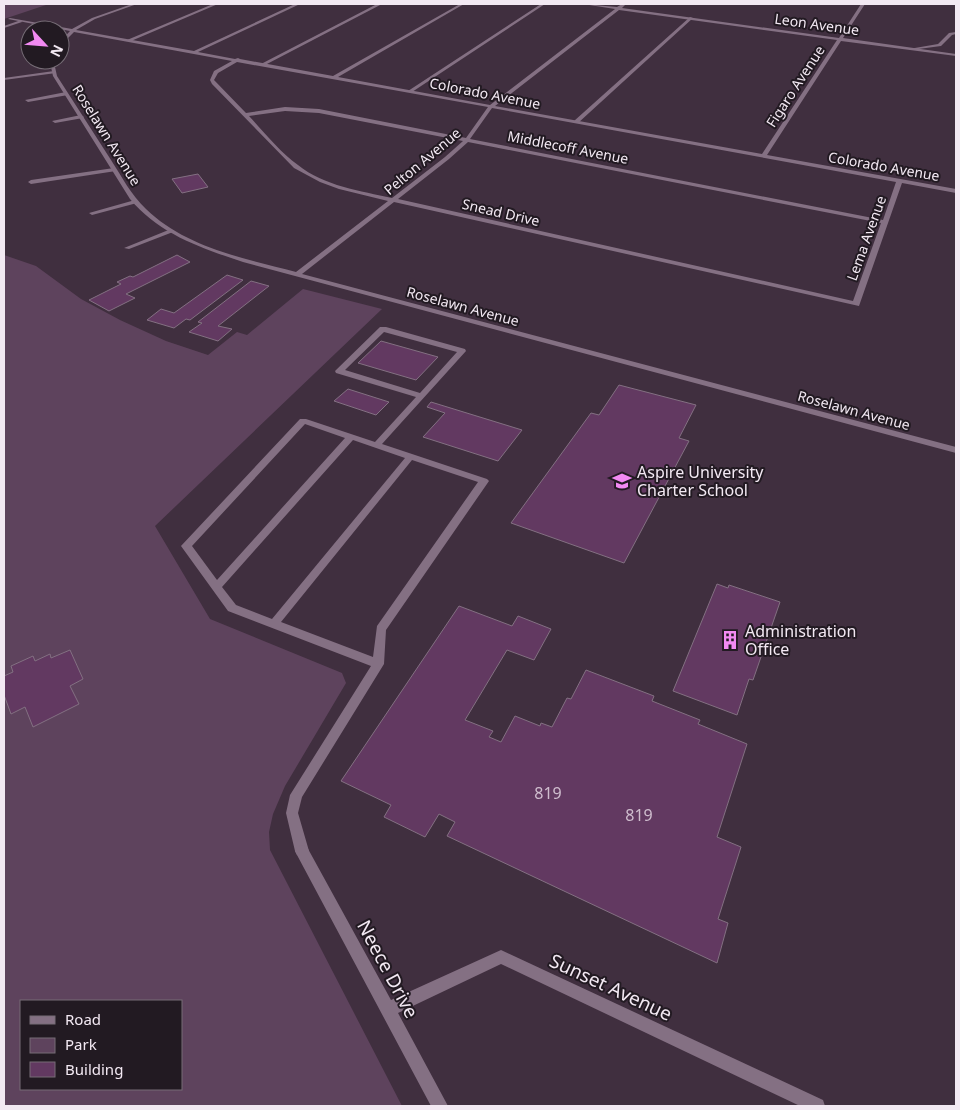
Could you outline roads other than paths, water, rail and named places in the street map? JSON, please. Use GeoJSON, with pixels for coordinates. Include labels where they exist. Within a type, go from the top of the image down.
{"type":"FeatureCollection","features":[{"type":"Feature","properties":{"kind":"street"},"geometry":{"type":"LineString","coordinates":[[70,34],[79,25],[134,4]]}},
{"type":"Feature","properties":{"kind":"street"},"geometry":{"type":"LineString","coordinates":[[129,40],[216,4]]}},
{"type":"Feature","properties":{"kind":"street"},"geometry":{"type":"LineString","coordinates":[[196,51],[298,4]]}},
{"type":"Feature","properties":{"kind":"street"},"geometry":{"type":"LineString","coordinates":[[264,64],[380,4]]}},
{"type":"Feature","properties":{"kind":"street"},"geometry":{"type":"LineString","coordinates":[[336,77],[462,4]]}},
{"type":"Feature","properties":{"kind":"street"},"geometry":{"type":"LineString","coordinates":[[410,91],[543,4]]}},
{"type":"Feature","properties":{"kind":"street","name":"Leon Avenue"},"geometry":{"type":"LineString","coordinates":[[585,4],[956,55]]}},
{"type":"Feature","properties":{"kind":"street","name":"Pelton Avenue"},"geometry":{"type":"LineString","coordinates":[[298,274],[467,140],[492,106],[624,4]]}},
{"type":"Feature","properties":{"kind":"street","name":"Figaro Avenue"},"geometry":{"type":"LineString","coordinates":[[764,156],[863,4]]}},
{"type":"Feature","properties":{"kind":"street"},"geometry":{"type":"LineString","coordinates":[[576,122],[691,18]]}},
{"type":"Feature","properties":{"kind":"street","name":"Colorado Avenue"},"geometry":{"type":"LineString","coordinates":[[10,19],[21,20]]}},
{"type":"Feature","properties":{"kind":"street"},"geometry":{"type":"LineString","coordinates":[[4,27],[20,20]]}},
{"type":"Feature","properties":{"kind":"street","name":"Colorado Avenue"},"geometry":{"type":"LineString","coordinates":[[70,29],[956,190]]}},
{"type":"Feature","properties":{"kind":"street"},"geometry":{"type":"LineString","coordinates":[[911,48],[938,44],[951,34],[956,33]]}},
{"type":"Feature","properties":{"kind":"street","name":"Snead Drive"},"geometry":{"type":"LineString","coordinates":[[238,59],[216,72],[212,80],[288,160],[307,174],[341,188],[856,304]]}},
{"type":"Feature","properties":{"kind":"street"},"geometry":{"type":"LineString","coordinates":[[4,79],[54,72]]}},
{"type":"Feature","properties":{"kind":"street","name":"Roselawn Avenue"},"geometry":{"type":"LineString","coordinates":[[54,72],[114,170],[143,211],[171,231],[215,251],[956,450]]}},
{"type":"Feature","properties":{"kind":"street"},"geometry":{"type":"LineString","coordinates":[[28,100],[66,94]]}},
{"type":"Feature","properties":{"kind":"street","name":"Middlecoff Avenue"},"geometry":{"type":"LineString","coordinates":[[245,115],[270,110],[310,110],[886,222]]}},
{"type":"Feature","properties":{"kind":"street"},"geometry":{"type":"LineString","coordinates":[[55,121],[81,117]]}},
{"type":"Feature","properties":{"kind":"street"},"geometry":{"type":"LineString","coordinates":[[31,182],[114,170]]}},
{"type":"Feature","properties":{"kind":"street","name":"Lema Avenue"},"geometry":{"type":"LineString","coordinates":[[856,304],[900,180]]}},
{"type":"Feature","properties":{"kind":"street"},"geometry":{"type":"LineString","coordinates":[[92,213],[135,202]]}},
{"type":"Feature","properties":{"kind":"street"},"geometry":{"type":"LineString","coordinates":[[127,248],[171,231]]}},
{"type":"Feature","properties":{"kind":"street"},"geometry":{"type":"LineString","coordinates":[[377,445],[462,351],[383,329],[339,371],[421,396]]}},
{"type":"Feature","properties":{"kind":"street"},"geometry":{"type":"LineString","coordinates":[[303,421],[377,445],[484,481],[381,629],[378,664],[232,608],[186,546],[303,421]]}},
{"type":"Feature","properties":{"kind":"street"},"geometry":{"type":"LineString","coordinates":[[216,587],[351,437]]}},
{"type":"Feature","properties":{"kind":"street"},"geometry":{"type":"LineString","coordinates":[[273,625],[410,457]]}},
{"type":"Feature","properties":{"kind":"street","name":"Neece Drive"},"geometry":{"type":"LineString","coordinates":[[378,664],[296,795],[292,813],[302,852],[440,1106]]}},
{"type":"Feature","properties":{"kind":"street","name":"Sunset Avenue"},"geometry":{"type":"LineString","coordinates":[[387,1010],[501,957],[816,1106]]}},
{"type":"Feature","properties":{"kind":"place","name":"Aspire University Charter School"},"geometry":{"type":"Point","coordinates":[622,481]}},
{"type":"Feature","properties":{"kind":"place","name":"Administration Office"},"geometry":{"type":"Point","coordinates":[730,640]}}]}
